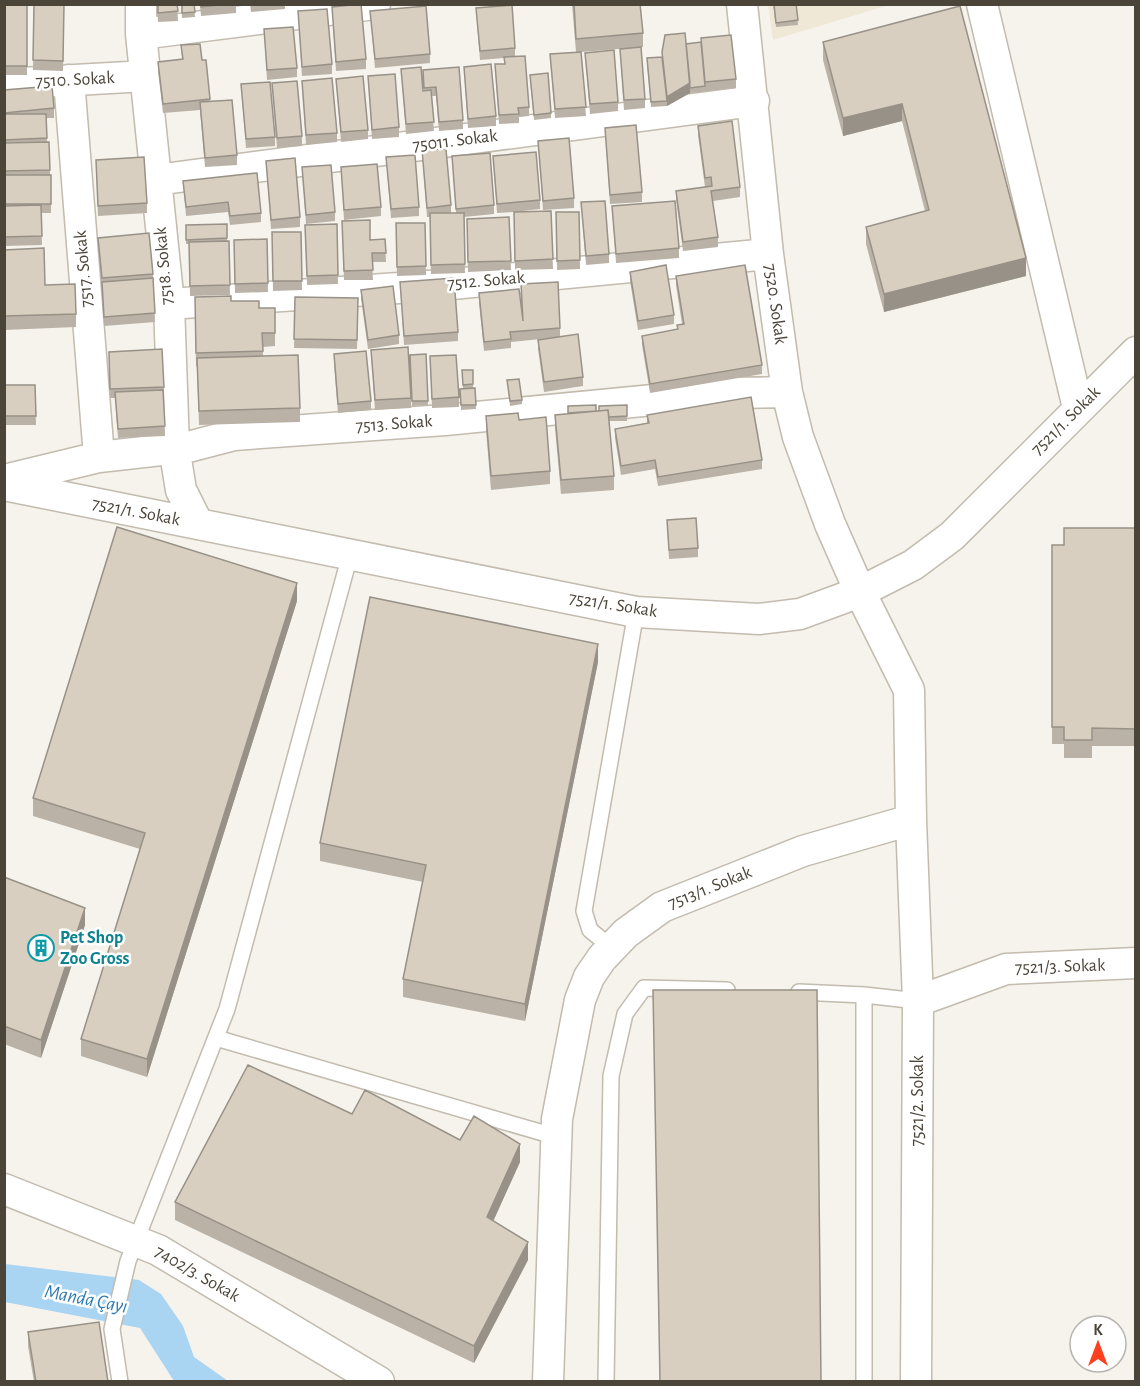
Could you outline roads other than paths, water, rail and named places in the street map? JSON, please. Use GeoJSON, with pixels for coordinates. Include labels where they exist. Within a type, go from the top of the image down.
{"type":"FeatureCollection","features":[{"type":"Feature","properties":{"kind":"street","name":"7518. Sokak"},"geometry":{"type":"LineString","coordinates":[[141,4],[141,34],[168,304],[174,447],[181,490],[198,524]]}},
{"type":"Feature","properties":{"kind":"street"},"geometry":{"type":"LineString","coordinates":[[141,34],[375,4]]}},
{"type":"Feature","properties":{"kind":"street","name":"7520. Sokak"},"geometry":{"type":"LineString","coordinates":[[742,4],[754,101],[768,254],[787,392],[806,459],[830,524],[860,592]]}},
{"type":"Feature","properties":{"kind":"street"},"geometry":{"type":"LineString","coordinates":[[982,4],[1078,408]]}},
{"type":"Feature","properties":{"kind":"street","name":"7510. Sokak"},"geometry":{"type":"LineString","coordinates":[[4,84],[146,76]]}},
{"type":"Feature","properties":{"kind":"street","name":"7517. Sokak"},"geometry":{"type":"LineString","coordinates":[[69,80],[99,457]]}},
{"type":"Feature","properties":{"kind":"street","name":"75011. Sokak"},"geometry":{"type":"LineString","coordinates":[[156,180],[754,101]]}},
{"type":"Feature","properties":{"kind":"street","name":"7512. Sokak"},"geometry":{"type":"LineString","coordinates":[[168,304],[442,285],[768,254]]}},
{"type":"Feature","properties":{"kind":"street","name":"7521/1. Sokak"},"geometry":{"type":"LineString","coordinates":[[4,485],[636,612],[759,619],[800,614],[860,592],[913,565],[952,536],[1136,352]]}},
{"type":"Feature","properties":{"kind":"street","name":"7513. Sokak"},"geometry":{"type":"LineString","coordinates":[[4,480],[99,457],[188,447],[234,435],[445,420],[726,393],[787,392]]}},
{"type":"Feature","properties":{"kind":"street"},"geometry":{"type":"LineString","coordinates":[[860,592],[909,690],[911,820]]}},
{"type":"Feature","properties":{"kind":"street","name":"7513/1. Sokak"},"geometry":{"type":"LineString","coordinates":[[548,1382],[557,1137],[564,1074],[580,1000],[589,977],[626,933],[663,907],[803,851],[911,820]]}},
{"type":"Feature","properties":{"kind":"street","name":"7521/2. Sokak"},"geometry":{"type":"LineString","coordinates":[[911,820],[918,1001],[916,1382]]}},
{"type":"Feature","properties":{"kind":"street","name":"7521/3. Sokak"},"geometry":{"type":"LineString","coordinates":[[918,1001],[1006,969],[1136,963]]}},
{"type":"Feature","properties":{"kind":"street","name":"7402/3. Sokak"},"geometry":{"type":"LineString","coordinates":[[4,1189],[132,1252],[158,1250],[379,1382]]}},
{"type":"Feature","properties":{"kind":"lane"},"geometry":{"type":"LineString","coordinates":[[120,1382],[112,1329],[132,1252],[227,1009],[350,555]]}},
{"type":"Feature","properties":{"kind":"lane"},"geometry":{"type":"LineString","coordinates":[[612,948],[590,930],[584,911],[636,612]]}},
{"type":"Feature","properties":{"kind":"lane"},"geometry":{"type":"LineString","coordinates":[[606,1382],[612,1076],[625,1014],[644,988],[748,991]]}},
{"type":"Feature","properties":{"kind":"lane"},"geometry":{"type":"LineString","coordinates":[[783,992],[864,995],[918,1001]]}},
{"type":"Feature","properties":{"kind":"lane"},"geometry":{"type":"LineString","coordinates":[[864,995],[864,1382]]}},
{"type":"Feature","properties":{"kind":"lane"},"geometry":{"type":"LineString","coordinates":[[216,1038],[557,1137]]}},
{"type":"Feature","properties":{"kind":"water","name":"Manda Çayı"},"geometry":{"type":"Polygon","coordinates":[[[5,1264],[139,1280],[161,1294],[183,1326],[194,1357],[228,1381],[174,1381],[140,1328],[5,1302],[5,1264]]]}},
{"type":"Feature","properties":{"kind":"place","name":"Pet Shop Zoo Gross"},"geometry":{"type":"Point","coordinates":[41,948]}}]}
